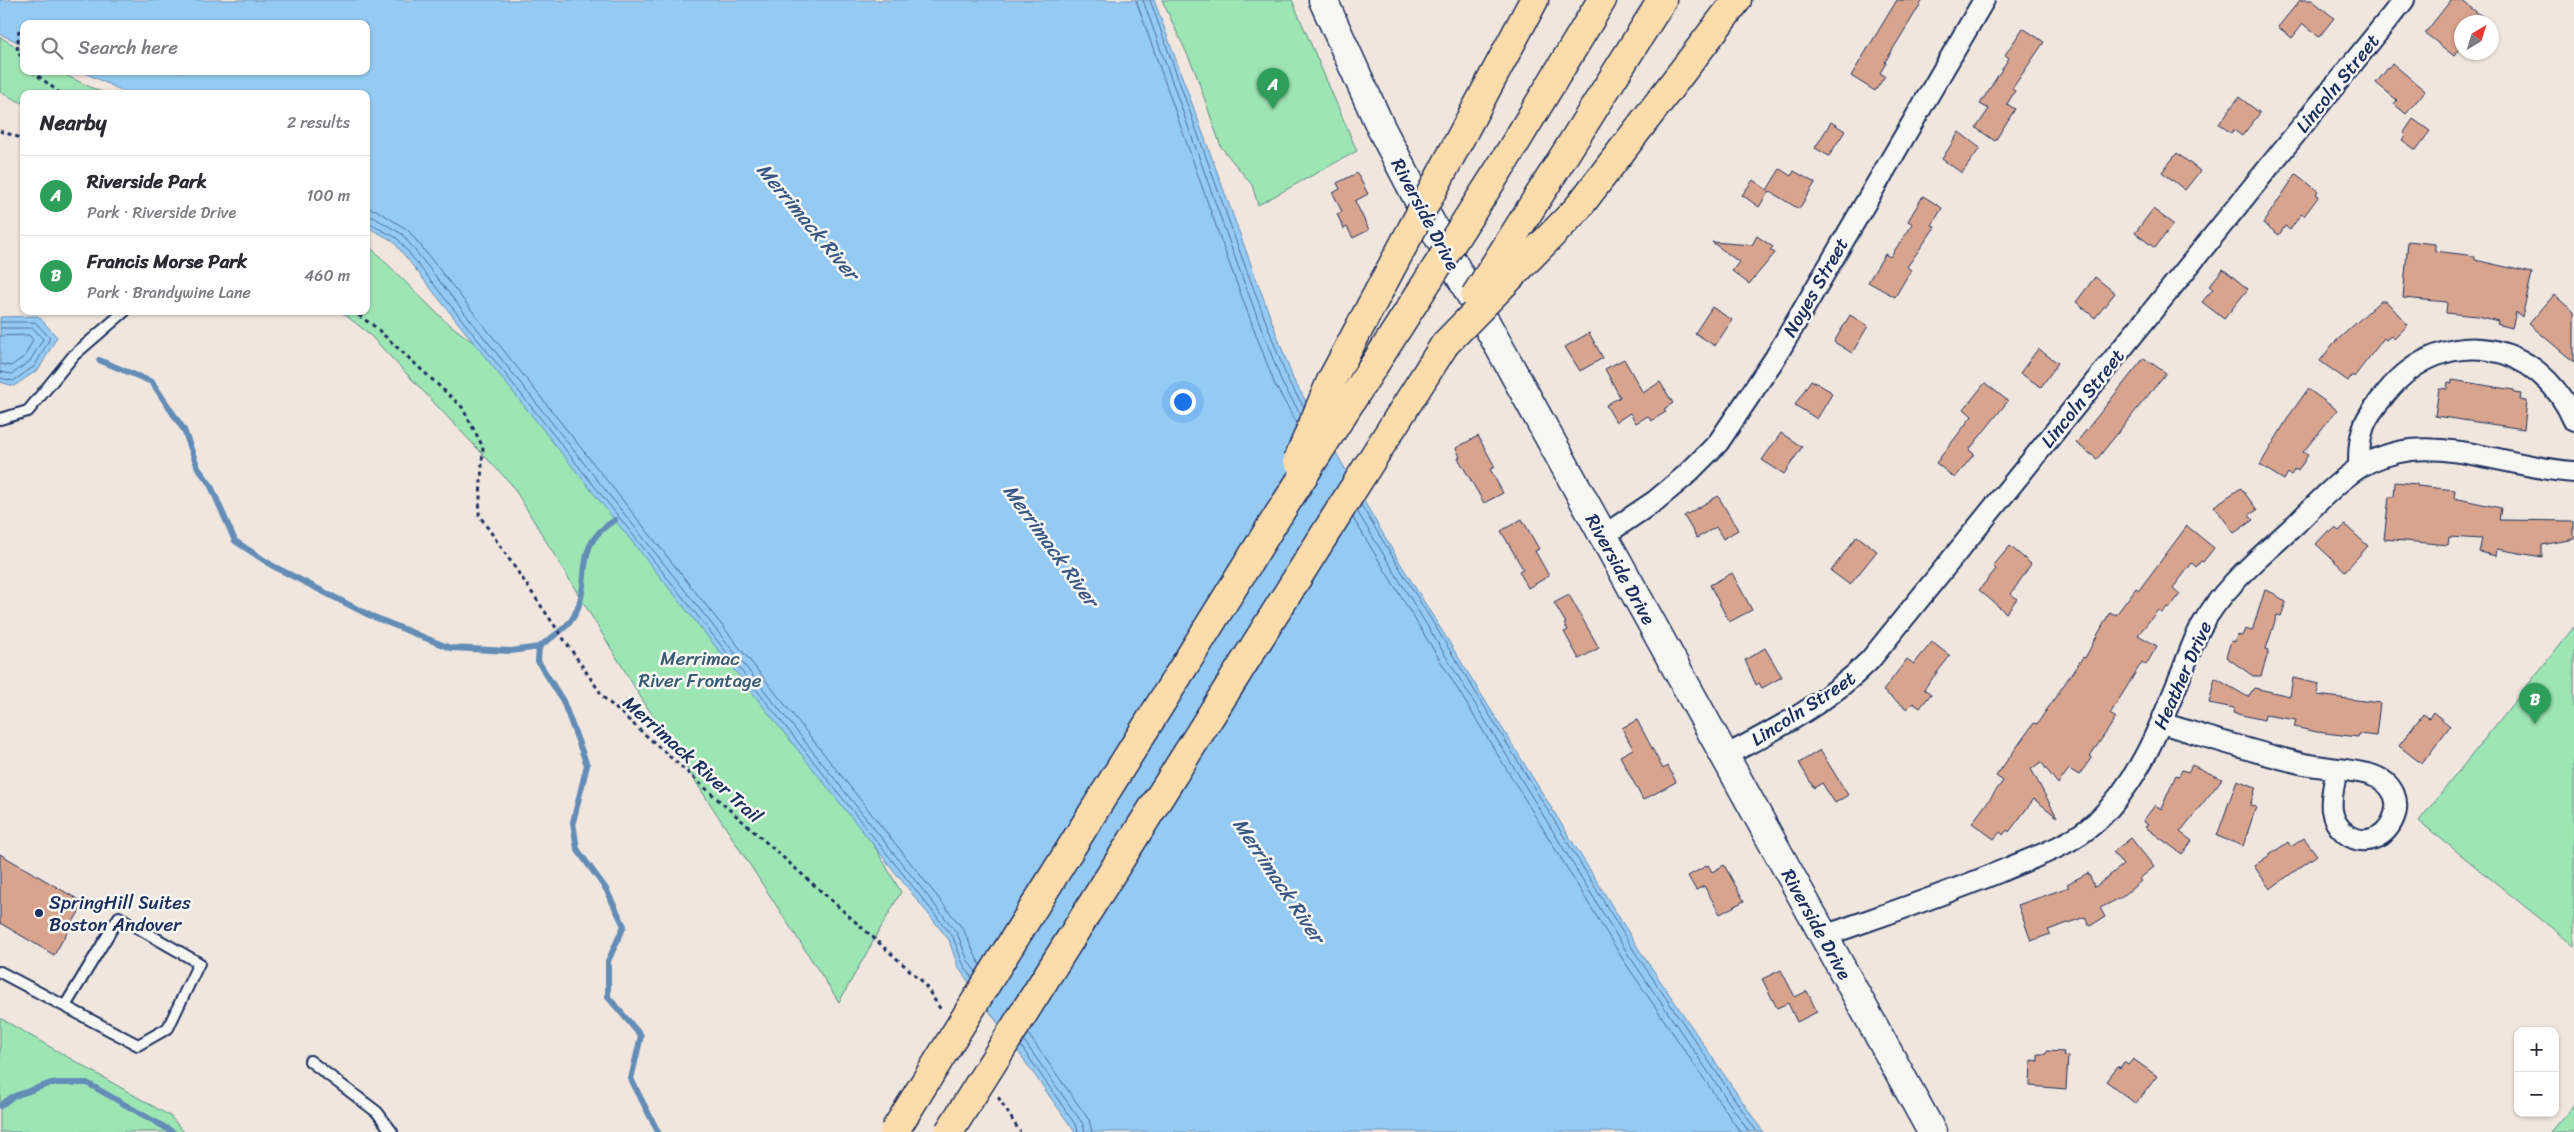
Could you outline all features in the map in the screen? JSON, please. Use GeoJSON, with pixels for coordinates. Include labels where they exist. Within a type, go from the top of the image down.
{"type":"FeatureCollection","features":[{"type":"Feature","properties":{"kind":"highway"},"geometry":{"type":"LineString","coordinates":[[1270,528],[1331,382],[1534,0]]}},
{"type":"Feature","properties":{"kind":"highway"},"geometry":{"type":"LineString","coordinates":[[894,1132],[1270,528],[1504,160],[1602,0]]}},
{"type":"Feature","properties":{"kind":"highway"},"geometry":{"type":"LineString","coordinates":[[949,1132],[1662,0]]}},
{"type":"Feature","properties":{"kind":"highway"},"geometry":{"type":"LineString","coordinates":[[1445,344],[1577,209],[1737,0]]}},
{"type":"Feature","properties":{"kind":"main road","name":"Riverside Drive"},"geometry":{"type":"LineString","coordinates":[[1323,0],[1381,128],[1421,206],[1932,1132]]}},
{"type":"Feature","properties":{"kind":"street","name":"Noyes Street"},"geometry":{"type":"LineString","coordinates":[[1603,536],[1655,501],[1718,443],[1774,358],[1984,0]]}},
{"type":"Feature","properties":{"kind":"street","name":"Lincoln Street"},"geometry":{"type":"LineString","coordinates":[[1725,756],[1778,728],[1847,684],[1870,660],[2404,0]]}},
{"type":"Feature","properties":{"kind":"street"},"geometry":{"type":"LineString","coordinates":[[2359,468],[2360,444],[2364,425],[2377,404],[2395,383],[2413,366],[2445,352],[2462,348],[2488,350],[2509,355],[2532,367],[2551,382],[2568,407],[2574,421]]}},
{"type":"Feature","properties":{"kind":"street","name":"Heather Drive"},"geometry":{"type":"LineString","coordinates":[[1824,936],[1990,876],[2071,840],[2094,823],[2133,778],[2150,750],[2199,629],[2212,609],[2246,570],[2340,483],[2359,468],[2384,456],[2408,450],[2434,448],[2540,470],[2574,472]]}},
{"type":"Feature","properties":{"kind":"street"},"geometry":{"type":"LineString","coordinates":[[2161,723],[2288,760],[2336,769]]}},
{"type":"Feature","properties":{"kind":"lane"},"geometry":{"type":"LineString","coordinates":[[0,419],[28,411],[74,355],[120,315]]}},
{"type":"Feature","properties":{"kind":"lane"},"geometry":{"type":"LineString","coordinates":[[0,972],[65,1006],[138,1044],[168,1028],[199,963],[119,917],[65,1006]]}},
{"type":"Feature","properties":{"kind":"lane"},"geometry":{"type":"LineString","coordinates":[[310,1060],[377,1112],[392,1132]]}},
{"type":"Feature","properties":{"kind":"path"},"geometry":{"type":"LineString","coordinates":[[19,30],[17,52],[20,55]]}},
{"type":"Feature","properties":{"kind":"path"},"geometry":{"type":"LineString","coordinates":[[37,75],[56,90]]}},
{"type":"Feature","properties":{"kind":"path"},"geometry":{"type":"LineString","coordinates":[[0,131],[20,138]]}},
{"type":"Feature","properties":{"kind":"path","name":"Merrimack River Trail"},"geometry":{"type":"LineString","coordinates":[[358,315],[374,326],[462,407],[482,447],[479,515],[604,698],[923,982],[945,1016]]}},
{"type":"Feature","properties":{"kind":"path"},"geometry":{"type":"LineString","coordinates":[[994,1090],[1020,1132]]}},
{"type":"Feature","properties":{"kind":"green space"},"geometry":{"type":"Polygon","coordinates":[[[1162,0],[1292,0],[1357,151],[1258,205],[1252,185],[1221,147],[1195,71],[1162,0]]]}},
{"type":"Feature","properties":{"kind":"green space"},"geometry":{"type":"Polygon","coordinates":[[[0,37],[20,49],[20,75],[65,75],[97,90],[20,90],[20,102],[0,92],[0,37]]]}},
{"type":"Feature","properties":{"kind":"green space","name":"Merrimac River Frontage"},"geometry":{"type":"Polygon","coordinates":[[[370,247],[445,321],[544,396],[847,799],[901,892],[839,1002],[640,696],[512,485],[367,332],[345,315],[370,315],[370,247]]]}},
{"type":"Feature","properties":{"kind":"green space"},"geometry":{"type":"Polygon","coordinates":[[[2574,627],[2574,946],[2419,821],[2574,627]]]}},
{"type":"Feature","properties":{"kind":"green space"},"geometry":{"type":"Polygon","coordinates":[[[0,1018],[170,1116],[184,1132],[0,1132],[0,1018]]]}},
{"type":"Feature","properties":{"kind":"green space"},"geometry":{"type":"Polygon","coordinates":[[[2574,1105],[2574,1132],[2551,1132],[2574,1105]]]}},
{"type":"Feature","properties":{"kind":"water","name":"Merrimack River"},"geometry":{"type":"Polygon","coordinates":[[[0,0],[1154,0],[1293,379],[1397,558],[1638,948],[1763,1132],[1075,1132],[958,967],[949,940],[393,241],[370,228],[370,90],[121,90],[89,75],[370,75],[370,20],[20,20],[20,43],[0,34],[0,0]]]}},
{"type":"Feature","properties":{"kind":"water"},"geometry":{"type":"Polygon","coordinates":[[[38,316],[57,337],[39,369],[14,386],[0,382],[0,317],[38,316]]]}},
{"type":"Feature","properties":{"kind":"building"},"geometry":{"type":"Polygon","coordinates":[[[1897,0],[1923,0],[1885,62],[1880,73],[1885,76],[1875,91],[1851,76],[1897,0]]]}},
{"type":"Feature","properties":{"kind":"building"},"geometry":{"type":"Polygon","coordinates":[[[2300,0],[2312,0],[2334,18],[2319,37],[2303,24],[2292,38],[2278,27],[2300,0]]]}},
{"type":"Feature","properties":{"kind":"building"},"geometry":{"type":"Polygon","coordinates":[[[2451,0],[2461,0],[2480,15],[2454,15],[2454,56],[2425,33],[2451,0]]]}},
{"type":"Feature","properties":{"kind":"building"},"geometry":{"type":"Polygon","coordinates":[[[2023,28],[2044,42],[2012,89],[2015,91],[2007,104],[2015,109],[1995,141],[1976,128],[1989,109],[1980,104],[2009,58],[2005,55],[2023,28]]]}},
{"type":"Feature","properties":{"kind":"building"},"geometry":{"type":"Polygon","coordinates":[[[2392,63],[2425,91],[2406,114],[2394,104],[2397,100],[2376,83],[2392,63]]]}},
{"type":"Feature","properties":{"kind":"building"},"geometry":{"type":"Polygon","coordinates":[[[2239,97],[2260,113],[2242,136],[2234,130],[2231,133],[2219,124],[2239,97]]]}},
{"type":"Feature","properties":{"kind":"building"},"geometry":{"type":"Polygon","coordinates":[[[2413,119],[2430,131],[2416,150],[2402,140],[2405,136],[2403,134],[2413,119]]]}},
{"type":"Feature","properties":{"kind":"building"},"geometry":{"type":"Polygon","coordinates":[[[1831,122],[1845,131],[1829,156],[1815,148],[1831,122]]]}},
{"type":"Feature","properties":{"kind":"building"},"geometry":{"type":"Polygon","coordinates":[[[1959,132],[1980,148],[1962,173],[1942,159],[1959,132]]]}},
{"type":"Feature","properties":{"kind":"building"},"geometry":{"type":"Polygon","coordinates":[[[2177,153],[2200,171],[2185,190],[2162,172],[2177,153]]]}},
{"type":"Feature","properties":{"kind":"building"},"geometry":{"type":"Polygon","coordinates":[[[1780,169],[1791,176],[1794,171],[1815,183],[1799,209],[1769,191],[1759,207],[1742,195],[1753,180],[1767,190],[1780,169]]]}},
{"type":"Feature","properties":{"kind":"building"},"geometry":{"type":"Polygon","coordinates":[[[1357,173],[1368,194],[1355,201],[1369,230],[1353,238],[1347,227],[1344,229],[1337,214],[1342,212],[1333,193],[1340,189],[1337,183],[1357,173]]]}},
{"type":"Feature","properties":{"kind":"building"},"geometry":{"type":"Polygon","coordinates":[[[2296,174],[2318,191],[2316,194],[2319,196],[2304,216],[2301,214],[2290,230],[2285,226],[2279,235],[2263,223],[2296,174]]]}},
{"type":"Feature","properties":{"kind":"building"},"geometry":{"type":"Polygon","coordinates":[[[1923,196],[1942,208],[1932,225],[1935,227],[1907,267],[1911,270],[1895,297],[1868,282],[1885,254],[1890,257],[1913,224],[1908,221],[1923,196]]]}},
{"type":"Feature","properties":{"kind":"building"},"geometry":{"type":"Polygon","coordinates":[[[2153,209],[2173,224],[2155,248],[2135,233],[2153,209]]]}},
{"type":"Feature","properties":{"kind":"building"},"geometry":{"type":"Polygon","coordinates":[[[1757,236],[1773,247],[1770,250],[1775,253],[1749,284],[1732,271],[1739,262],[1712,242],[1752,245],[1757,236]]]}},
{"type":"Feature","properties":{"kind":"building"},"geometry":{"type":"Polygon","coordinates":[[[2408,241],[2435,244],[2435,251],[2475,256],[2475,260],[2532,273],[2522,317],[2516,312],[2512,328],[2497,324],[2498,321],[2478,316],[2446,313],[2447,302],[2403,298],[2408,241]]]}},
{"type":"Feature","properties":{"kind":"building"},"geometry":{"type":"Polygon","coordinates":[[[2223,269],[2248,289],[2224,319],[2202,302],[2213,289],[2209,286],[2223,269]]]}},
{"type":"Feature","properties":{"kind":"building"},"geometry":{"type":"Polygon","coordinates":[[[2095,277],[2115,293],[2095,318],[2076,302],[2095,277]]]}},
{"type":"Feature","properties":{"kind":"building"},"geometry":{"type":"Polygon","coordinates":[[[2554,295],[2574,312],[2574,362],[2529,324],[2554,295]]]}},
{"type":"Feature","properties":{"kind":"building"},"geometry":{"type":"Polygon","coordinates":[[[2380,301],[2386,301],[2408,325],[2394,339],[2391,336],[2386,340],[2384,338],[2354,377],[2352,375],[2348,381],[2320,361],[2333,344],[2380,301]]]}},
{"type":"Feature","properties":{"kind":"building"},"geometry":{"type":"Polygon","coordinates":[[[1712,307],[1732,320],[1715,346],[1695,333],[1712,307]]]}},
{"type":"Feature","properties":{"kind":"building"},"geometry":{"type":"Polygon","coordinates":[[[1850,315],[1868,326],[1852,353],[1834,342],[1850,315]]]}},
{"type":"Feature","properties":{"kind":"building"},"geometry":{"type":"Polygon","coordinates":[[[1589,333],[1603,358],[1580,371],[1565,347],[1589,333]]]}},
{"type":"Feature","properties":{"kind":"building"},"geometry":{"type":"Polygon","coordinates":[[[2038,349],[2058,363],[2041,387],[2020,373],[2038,349]]]}},
{"type":"Feature","properties":{"kind":"building"},"geometry":{"type":"Polygon","coordinates":[[[2144,358],[2166,373],[2097,459],[2076,443],[2144,358]]]}},
{"type":"Feature","properties":{"kind":"building"},"geometry":{"type":"Polygon","coordinates":[[[1624,359],[1643,393],[1660,382],[1673,403],[1664,409],[1666,412],[1651,421],[1648,416],[1636,423],[1630,413],[1616,422],[1606,405],[1620,397],[1605,369],[1624,359]]]}},
{"type":"Feature","properties":{"kind":"building"},"geometry":{"type":"Polygon","coordinates":[[[1811,380],[1832,394],[1817,419],[1795,405],[1811,380]]]}},
{"type":"Feature","properties":{"kind":"building"},"geometry":{"type":"Polygon","coordinates":[[[2452,380],[2514,390],[2514,393],[2521,394],[2520,400],[2527,401],[2524,429],[2435,416],[2439,388],[2447,389],[2448,382],[2452,383],[2452,380]]]}},
{"type":"Feature","properties":{"kind":"building"},"geometry":{"type":"Polygon","coordinates":[[[1985,383],[2008,401],[1969,450],[1974,454],[1955,478],[1936,463],[1972,416],[1964,409],[1985,383]]]}},
{"type":"Feature","properties":{"kind":"building"},"geometry":{"type":"Polygon","coordinates":[[[2308,389],[2337,410],[2303,452],[2308,455],[2298,471],[2295,469],[2291,475],[2288,473],[2284,480],[2260,465],[2289,416],[2308,389]]]}},
{"type":"Feature","properties":{"kind":"building"},"geometry":{"type":"Polygon","coordinates":[[[1781,433],[1802,447],[1784,474],[1762,460],[1781,433]]]}},
{"type":"Feature","properties":{"kind":"building"},"geometry":{"type":"Polygon","coordinates":[[[1478,436],[1495,467],[1490,469],[1503,493],[1484,503],[1458,458],[1460,457],[1456,448],[1478,436]]]}},
{"type":"Feature","properties":{"kind":"building"},"geometry":{"type":"Polygon","coordinates":[[[2395,482],[2455,490],[2454,498],[2501,508],[2499,520],[2574,521],[2574,539],[2542,545],[2542,557],[2497,549],[2496,556],[2479,552],[2482,539],[2449,537],[2448,545],[2384,539],[2389,497],[2394,497],[2395,482]]]}},
{"type":"Feature","properties":{"kind":"building"},"geometry":{"type":"Polygon","coordinates":[[[2241,488],[2257,510],[2249,515],[2253,520],[2234,533],[2214,506],[2241,488]]]}},
{"type":"Feature","properties":{"kind":"building"},"geometry":{"type":"Polygon","coordinates":[[[1718,496],[1738,530],[1723,539],[1716,527],[1697,538],[1684,516],[1718,496]]]}},
{"type":"Feature","properties":{"kind":"building"},"geometry":{"type":"Polygon","coordinates":[[[1522,519],[1539,549],[1535,551],[1549,576],[1528,588],[1519,571],[1523,569],[1501,531],[1522,519]]]}},
{"type":"Feature","properties":{"kind":"building"},"geometry":{"type":"Polygon","coordinates":[[[2345,525],[2368,546],[2345,571],[2316,544],[2328,531],[2330,533],[2335,528],[2339,531],[2345,525]]]}},
{"type":"Feature","properties":{"kind":"building"},"geometry":{"type":"Polygon","coordinates":[[[2187,526],[2214,548],[2203,562],[2201,561],[2196,567],[2192,563],[2173,588],[2180,594],[2169,609],[2167,607],[2162,613],[2158,610],[2138,635],[2157,646],[2146,665],[2142,662],[2110,714],[2116,718],[2090,756],[2092,757],[2079,775],[2069,769],[2058,784],[2041,762],[2031,769],[2057,817],[2034,799],[2009,832],[2007,830],[2003,835],[2000,832],[1994,839],[1972,823],[2003,781],[1996,776],[2034,723],[2037,724],[2083,657],[2085,658],[2110,612],[2116,615],[2136,588],[2139,590],[2187,526]]]}},
{"type":"Feature","properties":{"kind":"building"},"geometry":{"type":"Polygon","coordinates":[[[1857,536],[1877,551],[1850,585],[1831,571],[1857,536]]]}},
{"type":"Feature","properties":{"kind":"building"},"geometry":{"type":"Polygon","coordinates":[[[2010,546],[2031,564],[2011,594],[2017,599],[2006,613],[1979,590],[1996,569],[1993,566],[2010,546]]]}},
{"type":"Feature","properties":{"kind":"building"},"geometry":{"type":"Polygon","coordinates":[[[1732,573],[1752,610],[1729,622],[1710,585],[1732,573]]]}},
{"type":"Feature","properties":{"kind":"building"},"geometry":{"type":"Polygon","coordinates":[[[2265,590],[2286,602],[2281,616],[2277,615],[2266,649],[2269,650],[2261,676],[2253,676],[2226,657],[2231,641],[2235,642],[2237,635],[2242,636],[2245,629],[2252,631],[2265,590]]]}},
{"type":"Feature","properties":{"kind":"building"},"geometry":{"type":"Polygon","coordinates":[[[1569,595],[1599,648],[1579,659],[1564,632],[1568,630],[1564,624],[1566,623],[1554,603],[1569,595]]]}},
{"type":"Feature","properties":{"kind":"building"},"geometry":{"type":"Polygon","coordinates":[[[1932,642],[1950,656],[1924,689],[1931,694],[1920,708],[1913,703],[1907,709],[1883,691],[1907,659],[1914,664],[1932,642]]]}},
{"type":"Feature","properties":{"kind":"building"},"geometry":{"type":"Polygon","coordinates":[[[1765,648],[1782,677],[1762,688],[1759,683],[1756,685],[1745,660],[1765,648]]]}},
{"type":"Feature","properties":{"kind":"building"},"geometry":{"type":"Polygon","coordinates":[[[2215,678],[2248,697],[2254,688],[2290,696],[2293,678],[2319,684],[2317,695],[2380,703],[2376,736],[2359,734],[2358,737],[2317,732],[2294,727],[2296,720],[2265,715],[2264,720],[2233,713],[2234,708],[2209,703],[2215,678]]]}},
{"type":"Feature","properties":{"kind":"building"},"geometry":{"type":"Polygon","coordinates":[[[2433,712],[2450,726],[2422,764],[2399,746],[2423,714],[2429,718],[2433,712]]]}},
{"type":"Feature","properties":{"kind":"building"},"geometry":{"type":"Polygon","coordinates":[[[1637,720],[1663,769],[1668,766],[1676,782],[1643,800],[1620,756],[1633,749],[1622,728],[1637,720]]]}},
{"type":"Feature","properties":{"kind":"building"},"geometry":{"type":"Polygon","coordinates":[[[1820,750],[1848,795],[1835,803],[1822,783],[1814,788],[1799,763],[1820,750]]]}},
{"type":"Feature","properties":{"kind":"building"},"geometry":{"type":"Polygon","coordinates":[[[2192,765],[2222,779],[2180,832],[2192,841],[2182,854],[2145,827],[2148,825],[2143,821],[2155,805],[2161,809],[2176,775],[2179,776],[2182,770],[2188,772],[2192,765]]]}},
{"type":"Feature","properties":{"kind":"building"},"geometry":{"type":"Polygon","coordinates":[[[2237,780],[2256,787],[2250,805],[2256,807],[2243,846],[2217,836],[2237,780]]]}},
{"type":"Feature","properties":{"kind":"building"},"geometry":{"type":"Polygon","coordinates":[[[2131,838],[2154,867],[2139,879],[2141,881],[2122,897],[2100,908],[2105,917],[2090,926],[2085,917],[2048,930],[2050,934],[2031,941],[2018,905],[2069,887],[2067,884],[2088,873],[2095,887],[2123,865],[2113,852],[2131,838]]]}},
{"type":"Feature","properties":{"kind":"building"},"geometry":{"type":"Polygon","coordinates":[[[2304,838],[2317,855],[2270,889],[2254,866],[2288,842],[2291,847],[2304,838]]]}},
{"type":"Feature","properties":{"kind":"building","name":"SpringHill Suites Boston Andover"},"geometry":{"type":"Polygon","coordinates":[[[0,854],[84,903],[54,955],[0,923],[0,854]]]}},
{"type":"Feature","properties":{"kind":"building"},"geometry":{"type":"Polygon","coordinates":[[[1708,865],[1712,872],[1724,865],[1744,901],[1720,914],[1704,886],[1696,890],[1688,876],[1708,865]]]}},
{"type":"Feature","properties":{"kind":"building"},"geometry":{"type":"Polygon","coordinates":[[[1781,970],[1795,997],[1807,991],[1817,1012],[1797,1022],[1788,1003],[1777,1008],[1762,979],[1781,970]]]}},
{"type":"Feature","properties":{"kind":"building"},"geometry":{"type":"Polygon","coordinates":[[[2047,1051],[2064,1052],[2063,1055],[2068,1056],[2066,1089],[2030,1086],[2031,1060],[2038,1061],[2038,1054],[2046,1054],[2047,1051]]]}},
{"type":"Feature","properties":{"kind":"building"},"geometry":{"type":"Polygon","coordinates":[[[2133,1059],[2157,1076],[2136,1104],[2106,1081],[2118,1066],[2120,1068],[2124,1062],[2128,1065],[2133,1059]]]}},
{"type":"Feature","properties":{"kind":"waterway"},"geometry":{"type":"LineString","coordinates":[[99,360],[152,382],[184,430],[198,468],[210,484],[235,541],[273,566],[369,615],[450,648],[511,651],[539,647]]}},
{"type":"Feature","properties":{"kind":"waterway"},"geometry":{"type":"LineString","coordinates":[[615,520],[601,530],[592,541],[585,564],[580,603],[574,616],[563,629],[539,647],[538,661],[563,701],[587,765],[573,822],[577,849],[606,889],[624,926],[608,961],[608,997],[641,1036],[631,1079],[658,1132]]}},
{"type":"Feature","properties":{"kind":"waterway"},"geometry":{"type":"LineString","coordinates":[[0,1106],[12,1097],[51,1083],[87,1083],[173,1132]]}},
{"type":"Feature","properties":{"kind":"place","name":"Riverside Park"},"geometry":{"type":"Point","coordinates":[1273,109]}},
{"type":"Feature","properties":{"kind":"place","name":"Francis Morse Park"},"geometry":{"type":"Point","coordinates":[2535,724]}},
{"type":"Feature","properties":{"kind":"place","name":"SpringHill Suites Boston Andover"},"geometry":{"type":"Point","coordinates":[39,913]}}]}
